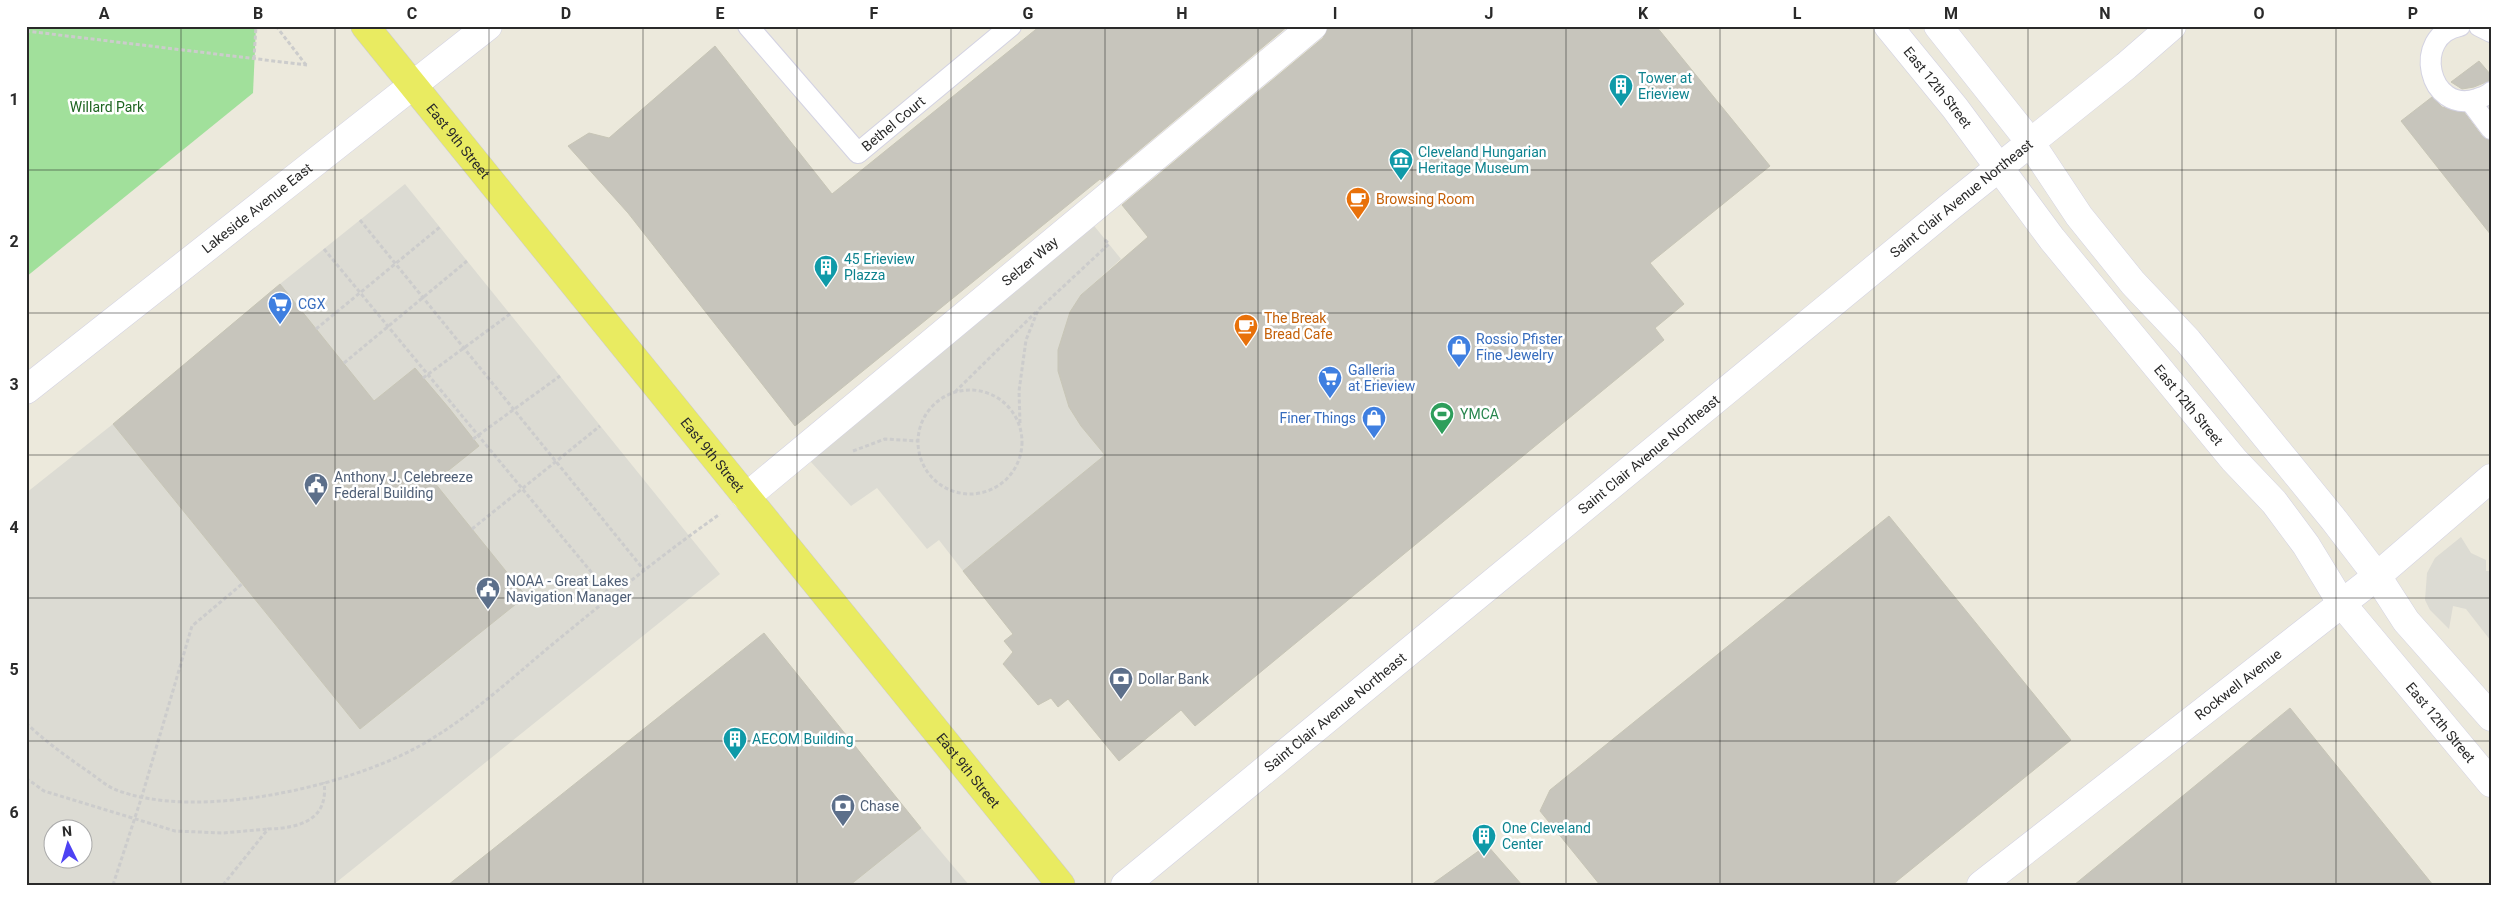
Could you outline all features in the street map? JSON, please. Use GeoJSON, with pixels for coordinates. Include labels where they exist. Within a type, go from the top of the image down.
{"type":"FeatureCollection","features":[{"type":"Feature","properties":{"kind":"main road","name":"East 9th Street"},"geometry":{"type":"LineString","coordinates":[[365,26],[1062,885]]}},
{"type":"Feature","properties":{"kind":"main road","name":"Lakeside Avenue East"},"geometry":{"type":"LineString","coordinates":[[26,390],[488,26]]}},
{"type":"Feature","properties":{"kind":"main road","name":"Selzer Way"},"geometry":{"type":"LineString","coordinates":[[746,497],[1313,26]]}},
{"type":"Feature","properties":{"kind":"main road","name":"East 12th Street"},"geometry":{"type":"LineString","coordinates":[[1888,26],[1955,108],[2058,246],[2234,460],[2274,502],[2306,545],[2342,604],[2491,783]]}},
{"type":"Feature","properties":{"kind":"main road"},"geometry":{"type":"LineString","coordinates":[[1938,26],[2030,142],[2085,224],[2133,283],[2188,341],[2378,576],[2406,621],[2491,718]]}},
{"type":"Feature","properties":{"kind":"main road","name":"Saint Clair Avenue Northeast"},"geometry":{"type":"LineString","coordinates":[[1125,885],[2030,142],[2126,66],[2172,26]]}},
{"type":"Feature","properties":{"kind":"main road","name":"Rockwell Avenue"},"geometry":{"type":"LineString","coordinates":[[1981,885],[2378,576],[2491,478]]}},
{"type":"Feature","properties":{"kind":"lane","name":"Bethel Court"},"geometry":{"type":"LineString","coordinates":[[748,26],[858,153],[1011,26]]}},
{"type":"Feature","properties":{"kind":"lane"},"geometry":{"type":"LineString","coordinates":[[2460,26],[2444,33],[2435,43],[2431,55],[2430,69],[2440,91],[2454,99],[2470,101],[2491,92]]}},
{"type":"Feature","properties":{"kind":"lane"},"geometry":{"type":"LineString","coordinates":[[2479,26],[2491,32]]}},
{"type":"Feature","properties":{"kind":"lane"},"geometry":{"type":"LineString","coordinates":[[2470,101],[2491,130]]}},
{"type":"Feature","properties":{"kind":"path"},"geometry":{"type":"LineString","coordinates":[[254,58],[256,26]]}},
{"type":"Feature","properties":{"kind":"path"},"geometry":{"type":"LineString","coordinates":[[26,32],[307,65],[276,26]]}},
{"type":"Feature","properties":{"kind":"path"},"geometry":{"type":"LineString","coordinates":[[955,392],[1038,310],[1109,244],[1086,214]]}},
{"type":"Feature","properties":{"kind":"path"},"geometry":{"type":"LineString","coordinates":[[360,220],[644,570]]}},
{"type":"Feature","properties":{"kind":"path"},"geometry":{"type":"LineString","coordinates":[[316,329],[440,227]]}},
{"type":"Feature","properties":{"kind":"path"},"geometry":{"type":"LineString","coordinates":[[324,249],[611,596]]}},
{"type":"Feature","properties":{"kind":"path"},"geometry":{"type":"LineString","coordinates":[[344,363],[467,261]]}},
{"type":"Feature","properties":{"kind":"path"},"geometry":{"type":"LineString","coordinates":[[1020,426],[1013,411],[994,396],[971,390],[955,392],[940,399],[928,410],[920,425],[918,441],[920,458],[928,475],[942,487],[959,494],[978,494],[995,489],[1009,478],[1019,462],[1023,444],[1020,426],[1019,391],[1026,340],[1038,310]]}},
{"type":"Feature","properties":{"kind":"path"},"geometry":{"type":"LineString","coordinates":[[423,378],[510,314]]}},
{"type":"Feature","properties":{"kind":"path"},"geometry":{"type":"LineString","coordinates":[[473,439],[560,376]]}},
{"type":"Feature","properties":{"kind":"path"},"geometry":{"type":"LineString","coordinates":[[472,529],[600,426]]}},
{"type":"Feature","properties":{"kind":"path"},"geometry":{"type":"LineString","coordinates":[[848,453],[886,439],[918,441]]}},
{"type":"Feature","properties":{"kind":"path"},"geometry":{"type":"LineString","coordinates":[[26,724],[64,756],[113,788],[157,799],[225,802],[289,791],[372,768],[433,739],[497,691],[644,570],[746,497]]}},
{"type":"Feature","properties":{"kind":"path"},"geometry":{"type":"LineString","coordinates":[[113,885],[142,796],[192,626],[242,584]]}},
{"type":"Feature","properties":{"kind":"path"},"geometry":{"type":"LineString","coordinates":[[26,778],[44,791],[175,831],[189,833],[223,833],[288,828],[311,819],[325,800],[324,782]]}},
{"type":"Feature","properties":{"kind":"path"},"geometry":{"type":"LineString","coordinates":[[223,885],[268,829]]}},
{"type":"Feature","properties":{"kind":"green space","name":"Willard Park"},"geometry":{"type":"Polygon","coordinates":[[[26,26],[256,26],[253,93],[26,277],[26,26]]]}},
{"type":"Feature","properties":{"kind":"shaded area"},"geometry":{"type":"Polygon","coordinates":[[[405,184],[720,574],[333,885],[26,885],[26,493],[113,424],[360,729],[427,675],[434,482],[423,378],[415,368],[374,401],[280,284],[405,184]]]}},
{"type":"Feature","properties":{"kind":"shaded area"},"geometry":{"type":"Polygon","coordinates":[[[1091,222],[1121,259],[1081,295],[1070,312],[1058,350],[1058,371],[1069,407],[1081,426],[1105,455],[963,571],[939,540],[927,549],[877,488],[851,506],[801,451],[1091,222]]]}},
{"type":"Feature","properties":{"kind":"shaded area"},"geometry":{"type":"Polygon","coordinates":[[[2461,537],[2471,553],[2486,560],[2486,571],[2491,571],[2491,641],[2466,609],[2453,606],[2449,629],[2430,610],[2425,600],[2427,573],[2435,558],[2461,537]]]}},
{"type":"Feature","properties":{"kind":"shaded area"},"geometry":{"type":"Polygon","coordinates":[[[921,828],[969,885],[850,885],[921,828]]]}},
{"type":"Feature","properties":{"kind":"building","name":"45 Erieview Plazza"},"geometry":{"type":"Polygon","coordinates":[[[1040,26],[1288,26],[1102,181],[1100,179],[795,426],[628,213],[568,146],[589,133],[609,138],[715,46],[832,194],[1040,26]]]}},
{"type":"Feature","properties":{"kind":"building","name":"Galleria at Erieview"},"geometry":{"type":"Polygon","coordinates":[[[1328,26],[1656,26],[1770,166],[1650,263],[1684,304],[1655,328],[1664,340],[1195,726],[1181,710],[1119,761],[1068,699],[1058,707],[1051,698],[1038,705],[1003,664],[1013,652],[1004,641],[1013,634],[963,571],[1105,455],[1081,426],[1069,407],[1058,371],[1058,350],[1070,312],[1081,295],[1148,237],[1122,205],[1323,38],[1328,26]]]}},
{"type":"Feature","properties":{"kind":"building"},"geometry":{"type":"Polygon","coordinates":[[[2479,61],[2491,75],[2491,80],[2474,87],[2462,89],[2451,82],[2479,61]]]}},
{"type":"Feature","properties":{"kind":"building"},"geometry":{"type":"Polygon","coordinates":[[[2432,97],[2442,107],[2464,112],[2482,136],[2491,141],[2491,235],[2401,121],[2432,97]]]}},
{"type":"Feature","properties":{"kind":"building","name":"Anthony J. Celebreeze Federal Building"},"geometry":{"type":"Polygon","coordinates":[[[280,284],[374,401],[415,368],[479,446],[434,482],[526,596],[360,729],[113,424],[280,284]]]}},
{"type":"Feature","properties":{"kind":"building"},"geometry":{"type":"Polygon","coordinates":[[[1889,516],[2071,740],[1892,885],[1600,885],[1540,811],[1550,790],[1889,516]]]}},
{"type":"Feature","properties":{"kind":"building","name":"AECOM Building"},"geometry":{"type":"Polygon","coordinates":[[[764,633],[921,828],[850,885],[448,885],[764,633]]]}},
{"type":"Feature","properties":{"kind":"building"},"geometry":{"type":"Polygon","coordinates":[[[2290,708],[2433,885],[2074,885],[2290,708]]]}},
{"type":"Feature","properties":{"kind":"building","name":"One Cleveland Center"},"geometry":{"type":"Polygon","coordinates":[[[1487,845],[1522,885],[1431,885],[1487,845]]]}},
{"type":"Feature","properties":{"kind":"place","name":"Tower at Erieview"},"geometry":{"type":"Point","coordinates":[1621,107]}},
{"type":"Feature","properties":{"kind":"place","name":"Cleveland Hungarian Heritage Museum"},"geometry":{"type":"Point","coordinates":[1401,181]}},
{"type":"Feature","properties":{"kind":"place","name":"Browsing Room"},"geometry":{"type":"Point","coordinates":[1358,220]}},
{"type":"Feature","properties":{"kind":"place","name":"45 Erieview Plazza"},"geometry":{"type":"Point","coordinates":[826,288]}},
{"type":"Feature","properties":{"kind":"place","name":"CGX"},"geometry":{"type":"Point","coordinates":[280,325]}},
{"type":"Feature","properties":{"kind":"place","name":"The Break Bread Cafe"},"geometry":{"type":"Point","coordinates":[1246,347]}},
{"type":"Feature","properties":{"kind":"place","name":"Rossio Pfister Fine Jewelry"},"geometry":{"type":"Point","coordinates":[1459,368]}},
{"type":"Feature","properties":{"kind":"place","name":"Galleria at Erieview"},"geometry":{"type":"Point","coordinates":[1330,399]}},
{"type":"Feature","properties":{"kind":"place","name":"YMCA"},"geometry":{"type":"Point","coordinates":[1442,435]}},
{"type":"Feature","properties":{"kind":"place","name":"Finer Things"},"geometry":{"type":"Point","coordinates":[1374,439]}},
{"type":"Feature","properties":{"kind":"place","name":"Anthony J. Celebreeze Federal Building"},"geometry":{"type":"Point","coordinates":[316,506]}},
{"type":"Feature","properties":{"kind":"place","name":"NOAA - Great Lakes Navigation Manager"},"geometry":{"type":"Point","coordinates":[488,610]}},
{"type":"Feature","properties":{"kind":"place","name":"Dollar Bank"},"geometry":{"type":"Point","coordinates":[1121,700]}},
{"type":"Feature","properties":{"kind":"place","name":"AECOM Building"},"geometry":{"type":"Point","coordinates":[735,760]}},
{"type":"Feature","properties":{"kind":"place","name":"Chase"},"geometry":{"type":"Point","coordinates":[843,827]}},
{"type":"Feature","properties":{"kind":"place","name":"One Cleveland Center"},"geometry":{"type":"Point","coordinates":[1484,857]}}]}
